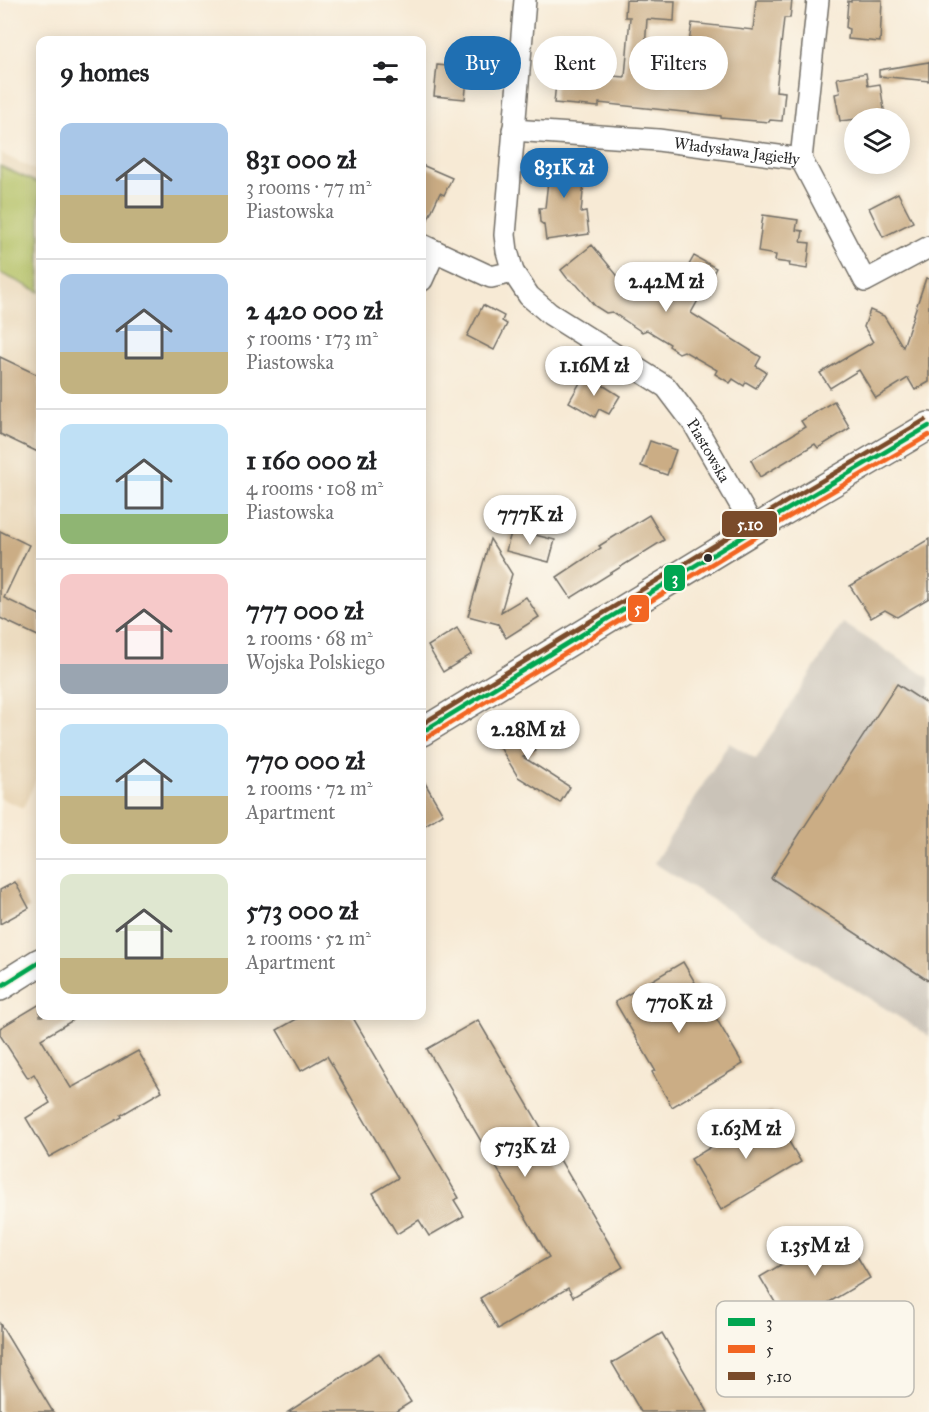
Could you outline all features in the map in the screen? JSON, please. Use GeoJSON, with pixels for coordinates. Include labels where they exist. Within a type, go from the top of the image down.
{"type":"FeatureCollection","features":[{"type":"Feature","properties":{"kind":"main road"},"geometry":{"type":"LineString","coordinates":[[426,730],[929,426]]}},
{"type":"Feature","properties":{"kind":"main road"},"geometry":{"type":"LineString","coordinates":[[0,987],[36,964]]}},
{"type":"Feature","properties":{"kind":"street","name":"Piastowska"},"geometry":{"type":"LineString","coordinates":[[525,0],[505,235],[513,272],[529,296],[550,314],[666,387],[694,424],[754,530]]}},
{"type":"Feature","properties":{"kind":"street","name":"Władysława Jagiełły"},"geometry":{"type":"LineString","coordinates":[[513,130],[658,140],[801,159],[818,0]]}},
{"type":"Feature","properties":{"kind":"street"},"geometry":{"type":"LineString","coordinates":[[801,159],[865,280],[929,247]]}},
{"type":"Feature","properties":{"kind":"street"},"geometry":{"type":"LineString","coordinates":[[428,248],[491,277],[513,272]]}},
{"type":"Feature","properties":{"kind":"shaded area"},"geometry":{"type":"Polygon","coordinates":[[[0,153],[36,170],[36,780],[23,808],[0,798],[0,153]]]}},
{"type":"Feature","properties":{"kind":"shaded area"},"geometry":{"type":"Polygon","coordinates":[[[843,623],[929,678],[929,1036],[654,863],[729,743],[756,759],[843,623]]]}},
{"type":"Feature","properties":{"kind":"green space"},"geometry":{"type":"Polygon","coordinates":[[[0,166],[36,182],[36,290],[0,273],[0,166]]]}},
{"type":"Feature","properties":{"kind":"building"},"geometry":{"type":"Polygon","coordinates":[[[626,0],[675,1],[674,21],[647,19],[646,36],[629,36],[629,90],[728,90],[728,36],[690,36],[692,23],[753,30],[756,0],[792,0],[790,18],[784,18],[776,91],[785,92],[782,121],[721,118],[721,116],[599,103],[599,107],[554,103],[555,90],[617,90],[617,76],[625,77],[630,17],[625,17],[626,0]]]}},
{"type":"Feature","properties":{"kind":"building"},"geometry":{"type":"Polygon","coordinates":[[[851,0],[882,0],[880,42],[848,39],[849,29],[846,28],[848,1],[851,2],[851,0]]]}},
{"type":"Feature","properties":{"kind":"building"},"geometry":{"type":"Polygon","coordinates":[[[929,62],[929,81],[879,76],[879,70],[929,62]]]}},
{"type":"Feature","properties":{"kind":"building"},"geometry":{"type":"Polygon","coordinates":[[[437,65],[444,66],[444,90],[466,90],[465,99],[434,96],[437,65]]]}},
{"type":"Feature","properties":{"kind":"building"},"geometry":{"type":"Polygon","coordinates":[[[866,73],[868,86],[880,84],[884,108],[844,108],[844,121],[840,121],[835,94],[840,93],[837,78],[866,73]]]}},
{"type":"Feature","properties":{"kind":"building"},"geometry":{"type":"Polygon","coordinates":[[[546,156],[586,160],[581,213],[586,212],[589,234],[546,240],[544,225],[540,222],[539,208],[545,208],[549,172],[545,169],[546,156]]]}},
{"type":"Feature","properties":{"kind":"building"},"geometry":{"type":"Polygon","coordinates":[[[426,167],[452,178],[444,195],[440,193],[426,223],[426,167]]]}},
{"type":"Feature","properties":{"kind":"building"},"geometry":{"type":"Polygon","coordinates":[[[898,193],[913,222],[883,237],[869,208],[898,193]]]}},
{"type":"Feature","properties":{"kind":"building"},"geometry":{"type":"Polygon","coordinates":[[[763,215],[798,220],[796,230],[803,231],[801,242],[810,243],[807,269],[775,261],[776,255],[758,252],[763,215]]]}},
{"type":"Feature","properties":{"kind":"building"},"geometry":{"type":"Polygon","coordinates":[[[592,245],[621,280],[626,270],[671,297],[694,256],[716,268],[691,313],[761,357],[756,366],[766,372],[756,388],[746,382],[744,386],[733,379],[730,383],[715,374],[717,370],[684,351],[679,353],[669,346],[670,344],[647,330],[642,332],[612,312],[606,313],[595,306],[561,270],[592,245]]]}},
{"type":"Feature","properties":{"kind":"building"},"geometry":{"type":"Polygon","coordinates":[[[926,278],[929,279],[929,382],[915,390],[908,378],[876,398],[859,370],[830,388],[820,373],[873,342],[864,327],[870,310],[884,316],[903,347],[926,278]]]}},
{"type":"Feature","properties":{"kind":"building"},"geometry":{"type":"Polygon","coordinates":[[[483,305],[504,316],[502,321],[507,324],[494,350],[467,336],[483,305]]]}},
{"type":"Feature","properties":{"kind":"building"},"geometry":{"type":"Polygon","coordinates":[[[0,357],[36,374],[36,451],[0,434],[0,357]]]}},
{"type":"Feature","properties":{"kind":"building"},"geometry":{"type":"Polygon","coordinates":[[[585,374],[620,396],[609,414],[599,409],[595,417],[569,402],[585,374]]]}},
{"type":"Feature","properties":{"kind":"building"},"geometry":{"type":"Polygon","coordinates":[[[834,401],[850,428],[818,448],[815,444],[760,477],[751,460],[805,427],[801,421],[834,401]]]}},
{"type":"Feature","properties":{"kind":"building"},"geometry":{"type":"Polygon","coordinates":[[[650,441],[676,450],[667,475],[641,466],[650,441]]]}},
{"type":"Feature","properties":{"kind":"building"},"geometry":{"type":"Polygon","coordinates":[[[649,515],[664,540],[571,598],[557,577],[601,548],[599,546],[649,515]]]}},
{"type":"Feature","properties":{"kind":"building"},"geometry":{"type":"Polygon","coordinates":[[[512,529],[555,540],[549,562],[506,551],[512,529]]]}},
{"type":"Feature","properties":{"kind":"building"},"geometry":{"type":"Polygon","coordinates":[[[0,531],[29,545],[4,598],[36,613],[36,635],[0,618],[0,531]]]}},
{"type":"Feature","properties":{"kind":"building"},"geometry":{"type":"Polygon","coordinates":[[[490,539],[512,574],[501,612],[526,597],[539,617],[506,638],[498,624],[468,616],[490,539]]]}},
{"type":"Feature","properties":{"kind":"building"},"geometry":{"type":"Polygon","coordinates":[[[929,539],[929,598],[897,617],[885,610],[871,618],[850,586],[929,539]]]}},
{"type":"Feature","properties":{"kind":"building"},"geometry":{"type":"Polygon","coordinates":[[[457,628],[472,654],[443,672],[428,646],[457,628]]]}},
{"type":"Feature","properties":{"kind":"building"},"geometry":{"type":"Polygon","coordinates":[[[897,684],[929,705],[929,981],[771,878],[897,684]]]}},
{"type":"Feature","properties":{"kind":"building"},"geometry":{"type":"Polygon","coordinates":[[[520,719],[536,751],[523,757],[570,787],[560,803],[518,777],[492,734],[520,719]]]}},
{"type":"Feature","properties":{"kind":"building"},"geometry":{"type":"Polygon","coordinates":[[[426,785],[443,814],[426,825],[426,785]]]}},
{"type":"Feature","properties":{"kind":"building"},"geometry":{"type":"Polygon","coordinates":[[[15,882],[29,908],[0,924],[0,890],[15,882]]]}},
{"type":"Feature","properties":{"kind":"building"},"geometry":{"type":"Polygon","coordinates":[[[683,962],[743,1064],[672,1107],[652,1072],[655,1070],[615,1002],[683,962]]]}},
{"type":"Feature","properties":{"kind":"building"},"geometry":{"type":"Polygon","coordinates":[[[36,1006],[36,1020],[73,1020],[41,1039],[71,1088],[138,1051],[162,1091],[121,1115],[122,1117],[49,1157],[26,1118],[50,1103],[34,1074],[28,1078],[0,1035],[0,1028],[36,1006]]]}},
{"type":"Feature","properties":{"kind":"building"},"geometry":{"type":"Polygon","coordinates":[[[295,1020],[354,1020],[459,1198],[454,1200],[464,1216],[429,1236],[419,1220],[397,1234],[373,1193],[398,1178],[327,1056],[301,1071],[277,1030],[295,1020]]]}},
{"type":"Feature","properties":{"kind":"building"},"geometry":{"type":"Polygon","coordinates":[[[478,1020],[623,1267],[573,1297],[568,1288],[498,1329],[480,1298],[549,1257],[427,1049],[478,1020]]]}},
{"type":"Feature","properties":{"kind":"building"},"geometry":{"type":"Polygon","coordinates":[[[771,1111],[801,1162],[721,1210],[691,1159],[771,1111]]]}},
{"type":"Feature","properties":{"kind":"building"},"geometry":{"type":"Polygon","coordinates":[[[841,1229],[870,1278],[831,1301],[774,1301],[760,1277],[841,1229]]]}},
{"type":"Feature","properties":{"kind":"building"},"geometry":{"type":"Polygon","coordinates":[[[0,1324],[53,1412],[0,1412],[0,1324]]]}},
{"type":"Feature","properties":{"kind":"building"},"geometry":{"type":"Polygon","coordinates":[[[662,1333],[708,1412],[641,1412],[612,1363],[662,1333]]]}},
{"type":"Feature","properties":{"kind":"building"},"geometry":{"type":"Polygon","coordinates":[[[379,1353],[411,1402],[395,1412],[288,1412],[379,1353]]]}},
{"type":"Feature","properties":{"kind":"transit line","name":"5.10"},"geometry":{"type":"LineString","coordinates":[[426,722],[779,506],[925,420]]}},
{"type":"Feature","properties":{"kind":"transit line","name":"3"},"geometry":{"type":"LineString","coordinates":[[426,730],[783,512],[929,426]]}},
{"type":"Feature","properties":{"kind":"transit line","name":"5"},"geometry":{"type":"LineString","coordinates":[[426,738],[787,518],[929,435]]}},
{"type":"Feature","properties":{"kind":"transit line","name":"3"},"geometry":{"type":"LineString","coordinates":[[0,987],[36,964]]}}]}
